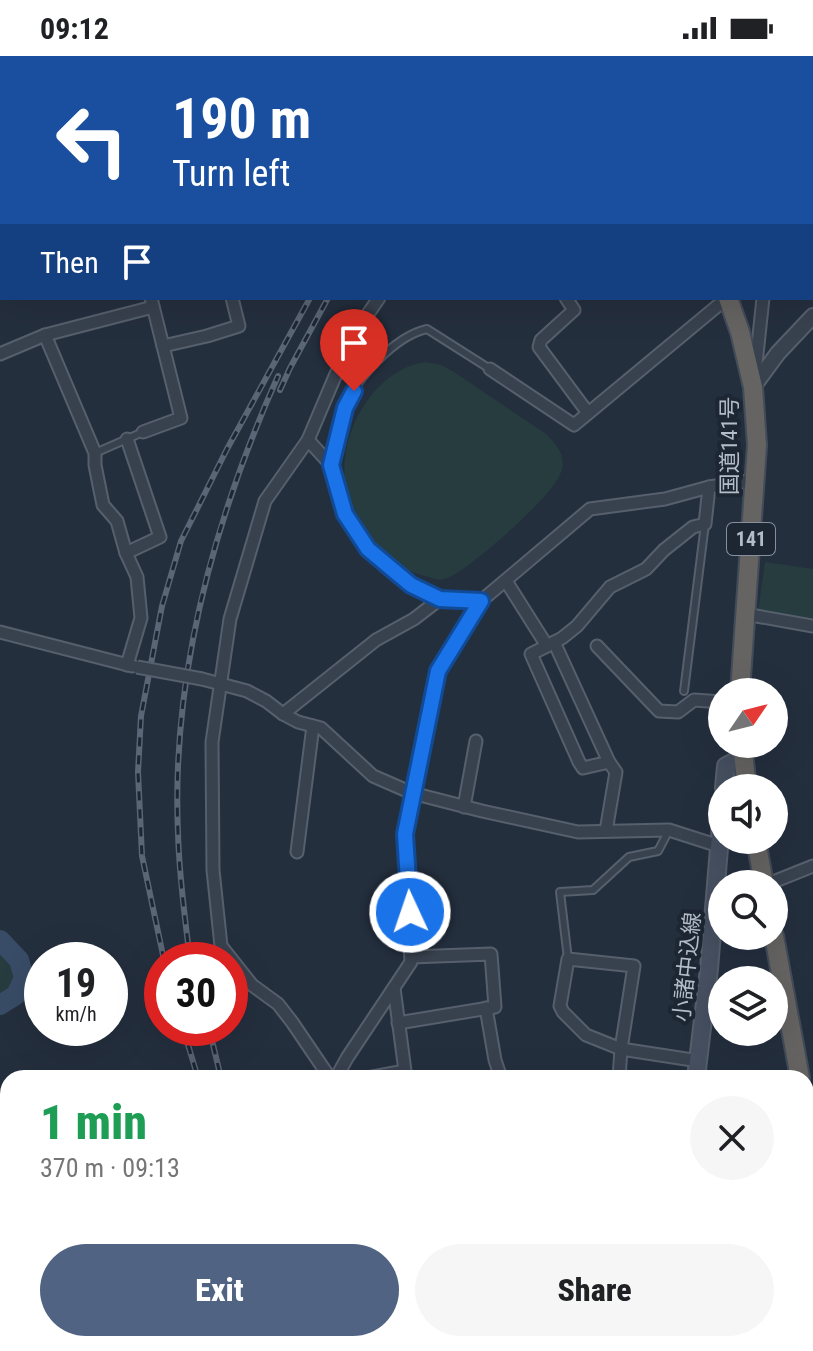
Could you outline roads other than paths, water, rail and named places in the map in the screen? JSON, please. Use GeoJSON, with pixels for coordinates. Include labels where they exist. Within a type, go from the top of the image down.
{"type":"FeatureCollection","features":[{"type":"Feature","properties":{"kind":"highway","name":"国道141号"},"geometry":{"type":"LineString","coordinates":[[728,300],[740,332],[753,387],[757,445],[741,678]]}},
{"type":"Feature","properties":{"kind":"highway"},"geometry":{"type":"LineString","coordinates":[[777,950],[799,1070]]}},
{"type":"Feature","properties":{"kind":"main road","name":"小諸中込線"},"geometry":{"type":"LineString","coordinates":[[697,1070],[718,854]]}},
{"type":"Feature","properties":{"kind":"street"},"geometry":{"type":"LineString","coordinates":[[163,346],[239,326],[232,300]]}},
{"type":"Feature","properties":{"kind":"street"},"geometry":{"type":"LineString","coordinates":[[324,1070],[278,1004],[252,985],[221,946],[213,870],[212,742],[230,619],[265,501],[308,440],[336,374],[361,324],[378,300]]}},
{"type":"Feature","properties":{"kind":"street"},"geometry":{"type":"LineString","coordinates":[[567,300],[574,310],[541,340],[539,347],[588,413]]}},
{"type":"Feature","properties":{"kind":"street"},"geometry":{"type":"LineString","coordinates":[[490,369],[574,425],[725,300]]}},
{"type":"Feature","properties":{"kind":"street"},"geometry":{"type":"LineString","coordinates":[[753,387],[763,300]]}},
{"type":"Feature","properties":{"kind":"street"},"geometry":{"type":"LineString","coordinates":[[0,354],[45,335],[152,302],[181,418],[143,432]]}},
{"type":"Feature","properties":{"kind":"street"},"geometry":{"type":"LineString","coordinates":[[753,387],[778,353],[813,316]]}},
{"type":"Feature","properties":{"kind":"street"},"geometry":{"type":"LineString","coordinates":[[45,335],[95,453],[103,505],[117,521],[137,577],[141,618],[132,666]]}},
{"type":"Feature","properties":{"kind":"street"},"geometry":{"type":"LineString","coordinates":[[126,553],[160,537],[127,439]]}},
{"type":"Feature","properties":{"kind":"street"},"geometry":{"type":"LineString","coordinates":[[308,440],[331,465],[345,514],[368,549],[411,585],[440,599],[481,601]]}},
{"type":"Feature","properties":{"kind":"street"},"geometry":{"type":"LineString","coordinates":[[340,1070],[411,962],[405,834],[412,793],[438,671],[481,601],[590,509],[665,499],[709,487],[756,480]]}},
{"type":"Feature","properties":{"kind":"street"},"geometry":{"type":"LineString","coordinates":[[609,762],[583,768],[531,654],[577,626],[610,587],[646,569],[693,527],[705,524],[709,487]]}},
{"type":"Feature","properties":{"kind":"street"},"geometry":{"type":"LineString","coordinates":[[506,581],[550,644],[616,772],[606,831]]}},
{"type":"Feature","properties":{"kind":"street"},"geometry":{"type":"LineString","coordinates":[[283,714],[376,640],[414,619],[440,599]]}},
{"type":"Feature","properties":{"kind":"street"},"geometry":{"type":"LineString","coordinates":[[745,614],[813,626]]}},
{"type":"Feature","properties":{"kind":"street"},"geometry":{"type":"LineString","coordinates":[[0,632],[132,666],[221,683],[256,696],[298,722],[321,728],[373,776],[412,793],[578,832],[669,830],[708,842]]}},
{"type":"Feature","properties":{"kind":"street"},"geometry":{"type":"LineString","coordinates":[[597,646],[659,711],[678,712],[694,700],[708,701]]}},
{"type":"Feature","properties":{"kind":"street"},"geometry":{"type":"LineString","coordinates":[[297,852],[313,726]]}},
{"type":"Feature","properties":{"kind":"street"},"geometry":{"type":"LineString","coordinates":[[464,807],[476,741]]}},
{"type":"Feature","properties":{"kind":"street"},"geometry":{"type":"LineString","coordinates":[[788,876],[813,867]]}},
{"type":"Feature","properties":{"kind":"street"},"geometry":{"type":"LineString","coordinates":[[398,1023],[495,1007],[491,954],[411,957]]}},
{"type":"Feature","properties":{"kind":"street"},"geometry":{"type":"LineString","coordinates":[[620,1070],[621,1049],[634,966],[568,959],[560,1006],[586,1035],[621,1049],[699,1061]]}},
{"type":"Feature","properties":{"kind":"street"},"geometry":{"type":"LineString","coordinates":[[394,988],[405,1070]]}},
{"type":"Feature","properties":{"kind":"street"},"geometry":{"type":"LineString","coordinates":[[486,1008],[498,1070]]}},
{"type":"Feature","properties":{"kind":"lane"},"geometry":{"type":"LineString","coordinates":[[331,465],[345,408],[364,375],[385,353],[418,331],[427,329],[490,369]]}},
{"type":"Feature","properties":{"kind":"lane"},"geometry":{"type":"LineString","coordinates":[[95,453],[143,432]]}},
{"type":"Feature","properties":{"kind":"lane"},"geometry":{"type":"LineString","coordinates":[[684,691],[705,524]]}},
{"type":"Feature","properties":{"kind":"lane"},"geometry":{"type":"LineString","coordinates":[[568,959],[560,892],[593,890],[629,857],[658,851],[669,830]]}},
{"type":"Feature","properties":{"kind":"waterway"},"geometry":{"type":"LineString","coordinates":[[0,940],[19,960],[24,978],[16,995],[0,1005]]}},
{"type":"Feature","properties":{"kind":"railway"},"geometry":{"type":"LineString","coordinates":[[160,942],[142,856],[138,772],[141,716],[162,606],[181,541],[227,449],[309,300]]}},
{"type":"Feature","properties":{"kind":"railway"},"geometry":{"type":"LineString","coordinates":[[280,390],[327,300]]}},
{"type":"Feature","properties":{"kind":"railway"},"geometry":{"type":"LineString","coordinates":[[188,942],[178,833],[178,774],[190,656],[216,542],[234,486],[278,376]]}},
{"type":"Feature","properties":{"kind":"railway"},"geometry":{"type":"LineString","coordinates":[[188,1046],[196,1070]]}},
{"type":"Feature","properties":{"kind":"railway"},"geometry":{"type":"LineString","coordinates":[[213,1046],[219,1070]]}}]}
